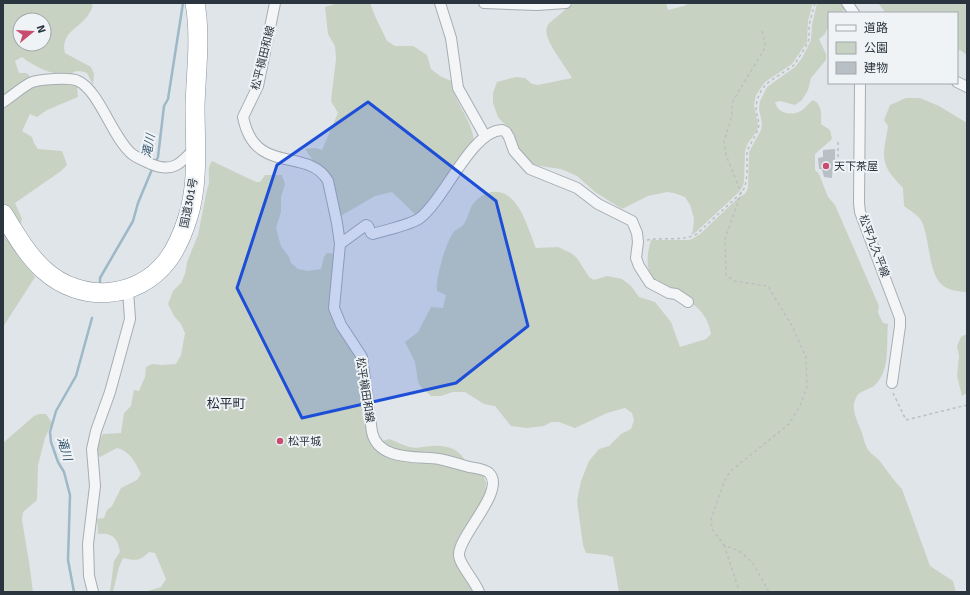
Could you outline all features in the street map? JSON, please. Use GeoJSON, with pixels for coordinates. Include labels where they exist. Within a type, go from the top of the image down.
{"type":"FeatureCollection","features":[{"type":"Feature","properties":{"kind":"highway","name":"国道301号"},"geometry":{"type":"LineString","coordinates":[[3,214],[34,260],[53,277],[72,288],[89,292],[110,293],[128,290],[151,277],[166,262],[174,251],[183,233],[189,216],[195,176],[197,28],[195,3]]}},
{"type":"Feature","properties":{"kind":"street","name":"松平槇田和線"},"geometry":{"type":"LineString","coordinates":[[275,3],[258,86],[243,117],[244,125],[247,133],[256,146],[262,151],[271,156],[307,165],[319,170],[325,175],[328,181],[340,244],[334,308],[341,325],[362,357],[372,432],[376,442],[388,452],[396,455],[441,460],[482,470],[489,473],[491,476],[493,483],[487,502],[465,537],[459,553],[461,562],[477,586],[479,592]]}},
{"type":"Feature","properties":{"kind":"street"},"geometry":{"type":"LineString","coordinates":[[440,3],[451,38],[458,88],[485,136]]}},
{"type":"Feature","properties":{"kind":"street"},"geometry":{"type":"LineString","coordinates":[[484,3],[537,5],[566,3]]}},
{"type":"Feature","properties":{"kind":"street"},"geometry":{"type":"LineString","coordinates":[[847,3],[853,12]]}},
{"type":"Feature","properties":{"kind":"street"},"geometry":{"type":"LineString","coordinates":[[3,102],[32,82],[62,78],[77,80],[87,87],[122,142],[132,154],[165,169],[177,165],[196,147]]}},
{"type":"Feature","properties":{"kind":"street"},"geometry":{"type":"LineString","coordinates":[[958,82],[967,87]]}},
{"type":"Feature","properties":{"kind":"street","name":"松平九久平線"},"geometry":{"type":"LineString","coordinates":[[860,84],[860,212],[900,318],[892,386]]}},
{"type":"Feature","properties":{"kind":"street"},"geometry":{"type":"LineString","coordinates":[[340,244],[366,225],[373,234],[415,222],[444,190],[475,145],[485,136],[499,130],[506,132],[514,151],[530,168],[577,188],[598,204],[632,221],[635,227],[638,242],[636,258],[639,266],[650,283],[669,293],[676,294],[688,302]]}},
{"type":"Feature","properties":{"kind":"street"},"geometry":{"type":"LineString","coordinates":[[93,592],[89,576],[88,544],[95,486],[92,448],[96,430],[110,392],[130,319],[128,290]]}},
{"type":"Feature","properties":{"kind":"path"},"geometry":{"type":"LineString","coordinates":[[738,592],[738,587],[724,545],[712,529],[711,519],[726,477],[732,470],[789,424],[800,406],[807,387],[806,357],[792,326],[768,286],[734,281],[726,274],[725,239],[746,181],[747,151],[758,130],[759,124],[756,110],[757,100],[766,84],[794,65],[805,48],[809,39],[809,25],[815,3]]}},
{"type":"Feature","properties":{"kind":"path"},"geometry":{"type":"LineString","coordinates":[[741,193],[726,155],[724,141],[731,120],[733,101],[765,48],[762,31]]}},
{"type":"Feature","properties":{"kind":"path"},"geometry":{"type":"LineString","coordinates":[[838,142],[838,168],[859,169]]}},
{"type":"Feature","properties":{"kind":"path"},"geometry":{"type":"LineString","coordinates":[[638,242],[657,238],[692,237],[741,193]]}},
{"type":"Feature","properties":{"kind":"path"},"geometry":{"type":"LineString","coordinates":[[892,386],[906,420],[967,405]]}},
{"type":"Feature","properties":{"kind":"path"},"geometry":{"type":"LineString","coordinates":[[724,545],[741,552],[754,563],[769,592]]}},
{"type":"Feature","properties":{"kind":"highlighted area"},"geometry":{"type":"Polygon","coordinates":[[[368,102],[496,201],[528,326],[456,383],[302,418],[237,288],[277,165],[368,102]]]}},
{"type":"Feature","properties":{"kind":"green space"},"geometry":{"type":"Polygon","coordinates":[[[3,3],[93,3],[91,10],[69,35],[64,46],[65,53],[91,67],[94,74],[93,85],[87,73],[82,71],[77,71],[69,76],[56,74],[38,67],[22,57],[15,61],[19,73],[26,73],[29,75],[29,81],[3,99],[3,3]]]}},
{"type":"Feature","properties":{"kind":"green space"},"geometry":{"type":"Polygon","coordinates":[[[339,3],[370,3],[387,41],[395,46],[413,46],[427,55],[431,69],[440,76],[451,81],[456,97],[473,133],[474,141],[437,194],[416,215],[392,192],[375,196],[339,217],[323,170],[314,162],[305,149],[315,148],[322,150],[338,113],[331,101],[336,59],[335,46],[328,34],[325,7],[339,3]]]}},
{"type":"Feature","properties":{"kind":"green space"},"geometry":{"type":"Polygon","coordinates":[[[588,3],[666,3],[668,10],[684,6],[689,3],[813,3],[808,21],[807,42],[792,64],[765,82],[756,95],[754,105],[758,125],[757,131],[748,143],[745,151],[743,186],[738,193],[691,235],[694,218],[690,205],[685,197],[667,192],[648,196],[622,209],[595,192],[577,176],[561,169],[533,165],[515,147],[507,127],[498,117],[493,103],[493,93],[497,82],[516,77],[525,78],[532,84],[538,85],[572,78],[551,45],[546,32],[547,27],[569,6],[588,3]]]}},
{"type":"Feature","properties":{"kind":"green space"},"geometry":{"type":"Polygon","coordinates":[[[817,3],[843,3],[845,6],[845,9],[842,12],[828,12],[828,28],[825,34],[819,39],[826,54],[826,60],[811,78],[808,90],[802,100],[795,105],[780,101],[775,102],[779,109],[789,114],[801,111],[813,100],[820,107],[821,124],[830,130],[832,139],[815,154],[815,170],[819,174],[828,197],[835,205],[879,306],[878,313],[883,323],[888,324],[887,356],[884,372],[875,385],[857,395],[854,402],[855,416],[868,450],[879,460],[902,489],[930,566],[953,581],[956,592],[619,592],[613,557],[586,553],[583,545],[577,501],[581,481],[589,461],[599,449],[609,446],[621,434],[631,429],[634,420],[632,413],[625,408],[607,413],[575,428],[559,422],[551,422],[544,426],[527,428],[511,426],[495,406],[484,404],[465,392],[453,392],[441,396],[431,396],[421,387],[418,382],[415,362],[405,342],[418,332],[431,307],[443,308],[446,295],[437,291],[437,286],[439,270],[447,244],[454,232],[464,224],[475,202],[490,192],[502,193],[510,197],[516,204],[526,222],[536,248],[558,247],[571,253],[577,258],[589,277],[594,280],[607,276],[622,279],[631,286],[639,297],[655,302],[671,322],[680,347],[706,339],[711,334],[707,321],[700,310],[691,302],[660,284],[653,278],[649,271],[648,252],[651,240],[692,239],[700,234],[739,197],[745,194],[748,188],[749,152],[761,130],[762,123],[759,109],[760,101],[767,87],[795,67],[802,58],[811,40],[812,25],[817,3]]]}},
{"type":"Feature","properties":{"kind":"green space"},"geometry":{"type":"Polygon","coordinates":[[[878,3],[967,3],[967,55],[960,50],[958,51],[958,12],[885,12],[878,3]]]}},
{"type":"Feature","properties":{"kind":"green space"},"geometry":{"type":"Polygon","coordinates":[[[59,81],[77,86],[78,97],[47,110],[37,117],[30,114],[22,131],[32,137],[38,149],[62,151],[67,165],[61,171],[15,203],[22,219],[21,223],[17,224],[3,205],[3,105],[30,85],[59,81]]]}},
{"type":"Feature","properties":{"kind":"green space"},"geometry":{"type":"Polygon","coordinates":[[[906,98],[920,98],[939,106],[967,123],[967,292],[946,288],[937,278],[931,263],[926,235],[921,220],[916,214],[904,206],[903,188],[892,176],[886,166],[884,153],[888,126],[884,120],[890,105],[906,98]]]}},
{"type":"Feature","properties":{"kind":"green space"},"geometry":{"type":"Polygon","coordinates":[[[212,161],[256,182],[260,182],[265,175],[282,175],[285,184],[281,197],[281,212],[276,228],[281,246],[289,257],[291,263],[298,269],[308,271],[321,269],[324,257],[327,253],[331,253],[337,257],[336,269],[331,285],[331,294],[357,352],[372,442],[440,463],[481,472],[486,482],[485,500],[458,543],[476,592],[148,592],[161,587],[166,579],[155,553],[149,552],[138,560],[123,558],[119,567],[113,592],[110,591],[114,561],[120,552],[118,543],[114,537],[107,534],[98,534],[97,519],[104,518],[107,510],[112,506],[121,488],[137,480],[141,474],[129,454],[122,449],[117,448],[100,457],[97,454],[97,446],[103,434],[121,433],[124,413],[131,406],[134,390],[139,391],[145,377],[146,367],[152,364],[176,364],[181,355],[185,333],[168,304],[173,291],[181,283],[185,274],[187,262],[198,235],[209,182],[209,168],[212,161]]]}},
{"type":"Feature","properties":{"kind":"green space"},"geometry":{"type":"Polygon","coordinates":[[[3,230],[35,277],[3,327],[3,230]]]}},
{"type":"Feature","properties":{"kind":"green space"},"geometry":{"type":"Polygon","coordinates":[[[967,335],[967,393],[962,396],[957,376],[959,356],[957,346],[961,337],[967,335]]]}},
{"type":"Feature","properties":{"kind":"green space"},"geometry":{"type":"Polygon","coordinates":[[[46,414],[52,423],[45,438],[38,465],[37,500],[23,512],[22,520],[33,592],[3,592],[3,443],[34,416],[46,414]]]}},
{"type":"Feature","properties":{"kind":"green space"},"geometry":{"type":"Polygon","coordinates":[[[389,439],[413,448],[429,446],[448,447],[461,454],[466,463],[399,453],[379,442],[389,439]]]}},
{"type":"Feature","properties":{"kind":"building","name":"天下茶屋"},"geometry":{"type":"Polygon","coordinates":[[[835,149],[832,178],[824,177],[822,169],[819,169],[818,158],[823,157],[823,150],[835,149]]]}},
{"type":"Feature","properties":{"kind":"waterway","name":"滝川"},"geometry":{"type":"LineString","coordinates":[[155,163],[158,157],[164,106],[168,99],[183,3]]}},
{"type":"Feature","properties":{"kind":"waterway","name":"滝川"},"geometry":{"type":"LineString","coordinates":[[100,282],[100,278],[133,221],[138,203],[153,167]]}},
{"type":"Feature","properties":{"kind":"waterway","name":"滝川"},"geometry":{"type":"LineString","coordinates":[[74,592],[68,560],[70,495],[64,472],[58,462],[51,442],[50,432],[56,411],[76,376],[92,318]]}},
{"type":"Feature","properties":{"kind":"place","name":"天下茶屋"},"geometry":{"type":"Point","coordinates":[826,166]}},
{"type":"Feature","properties":{"kind":"place","name":"松平城"},"geometry":{"type":"Point","coordinates":[280,441]}},
{"type":"Feature","properties":{"kind":"district","name":"松平町"},"geometry":{"type":"Point","coordinates":[226,404]}}]}
